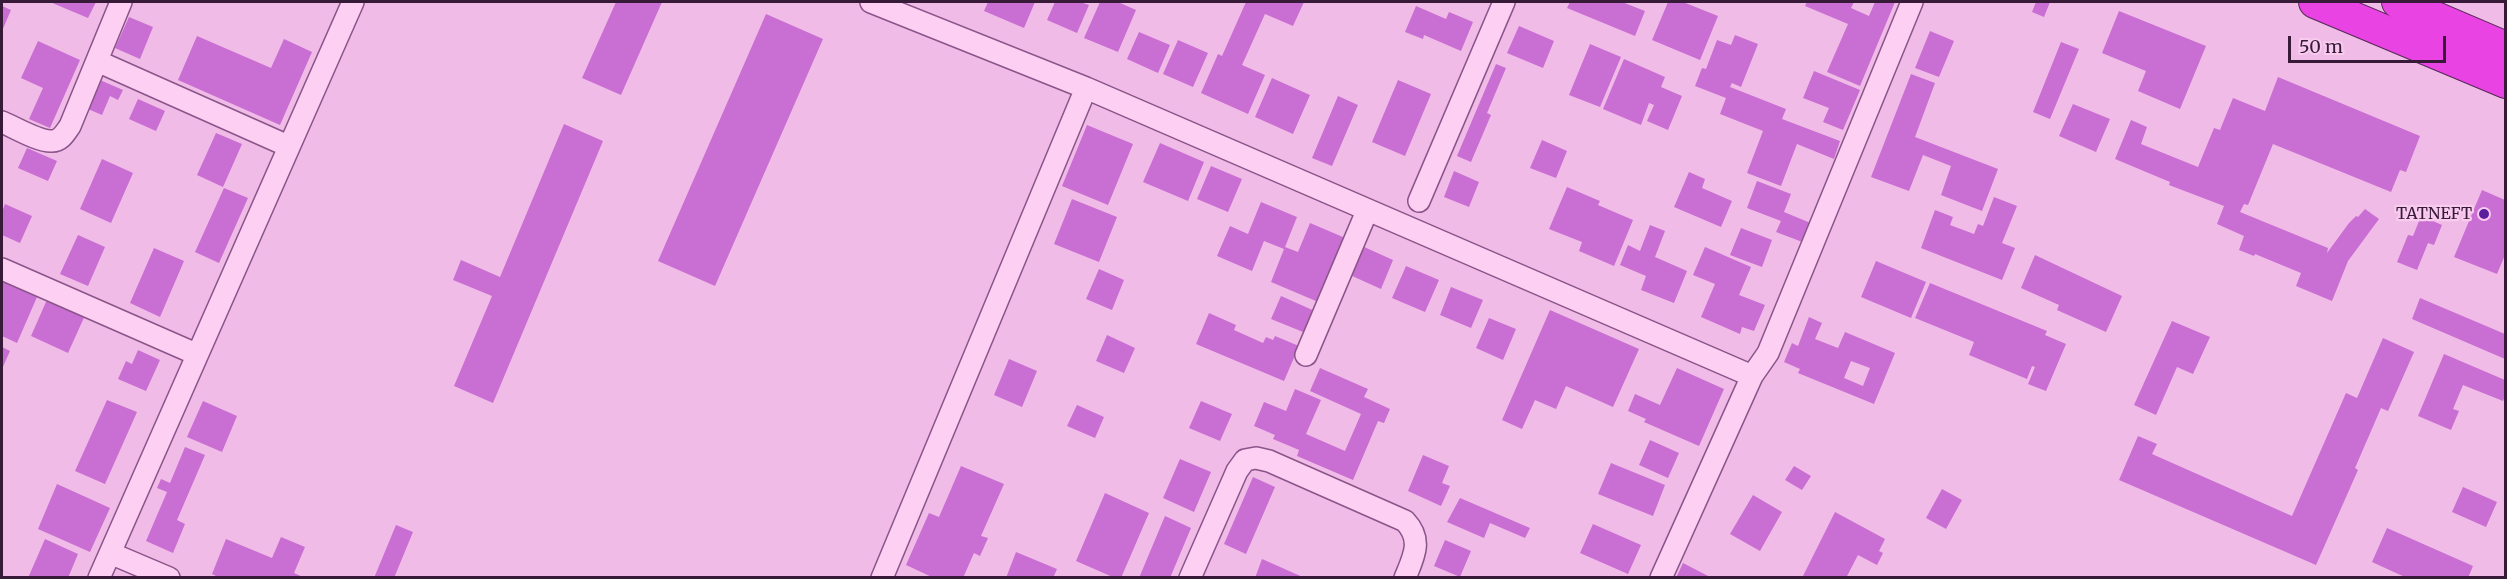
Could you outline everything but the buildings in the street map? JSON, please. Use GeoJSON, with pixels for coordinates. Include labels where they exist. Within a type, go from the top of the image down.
{"type":"FeatureCollection","features":[{"type":"Feature","properties":{"kind":"highway"},"geometry":{"type":"LineString","coordinates":[[2315,2],[2505,82]]}},
{"type":"Feature","properties":{"kind":"highway"},"geometry":{"type":"LineString","coordinates":[[2398,2],[2505,48]]}},
{"type":"Feature","properties":{"kind":"street"},"geometry":{"type":"LineString","coordinates":[[2,122],[53,142],[63,137],[70,126],[121,2]]}},
{"type":"Feature","properties":{"kind":"street"},"geometry":{"type":"LineString","coordinates":[[99,578],[353,2]]}},
{"type":"Feature","properties":{"kind":"street"},"geometry":{"type":"LineString","coordinates":[[871,2],[1086,88],[1752,376]]}},
{"type":"Feature","properties":{"kind":"street"},"geometry":{"type":"LineString","coordinates":[[1419,201],[1504,2]]}},
{"type":"Feature","properties":{"kind":"street"},"geometry":{"type":"LineString","coordinates":[[1661,578],[1752,376],[1768,353],[1912,2]]}},
{"type":"Feature","properties":{"kind":"street"},"geometry":{"type":"LineString","coordinates":[[97,61],[288,146]]}},
{"type":"Feature","properties":{"kind":"street"},"geometry":{"type":"LineString","coordinates":[[882,578],[1086,88]]}},
{"type":"Feature","properties":{"kind":"street"},"geometry":{"type":"LineString","coordinates":[[1306,355],[1368,211]]}},
{"type":"Feature","properties":{"kind":"street"},"geometry":{"type":"LineString","coordinates":[[2,269],[196,354]]}},
{"type":"Feature","properties":{"kind":"street"},"geometry":{"type":"LineString","coordinates":[[1190,578],[1237,471],[1245,460],[1256,458],[1405,521],[1414,530],[1417,542],[1405,578]]}},
{"type":"Feature","properties":{"kind":"street"},"geometry":{"type":"LineString","coordinates":[[110,553],[169,578]]}},
{"type":"Feature","properties":{"kind":"place","name":"TATNEFT"},"geometry":{"type":"Point","coordinates":[2484,214]}}]}
